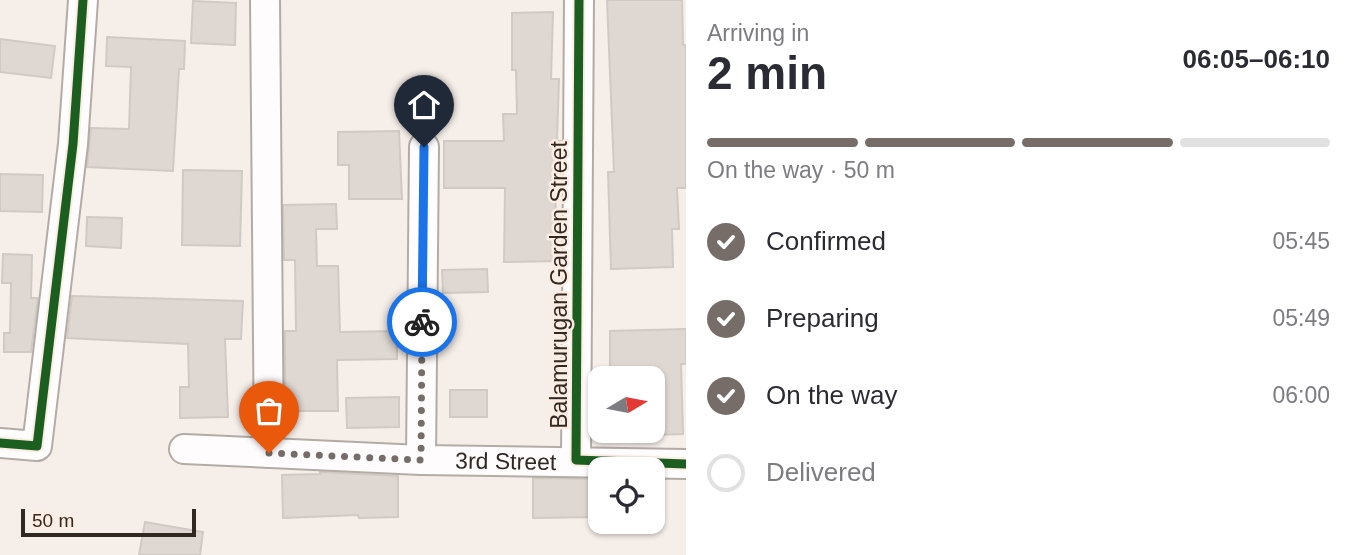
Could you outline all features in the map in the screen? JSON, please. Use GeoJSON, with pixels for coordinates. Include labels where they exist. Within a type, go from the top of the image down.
{"type":"FeatureCollection","features":[{"type":"Feature","properties":{"kind":"street"},"geometry":{"type":"LineString","coordinates":[[0,443],[37,446],[73,144],[83,0]]}},
{"type":"Feature","properties":{"kind":"street"},"geometry":{"type":"LineString","coordinates":[[265,0],[269,453]]}},
{"type":"Feature","properties":{"kind":"street","name":"Balamurugan Garden Street"},"geometry":{"type":"LineString","coordinates":[[579,0],[576,460],[686,464]]}},
{"type":"Feature","properties":{"kind":"street"},"geometry":{"type":"LineString","coordinates":[[421,460],[424,147]]}},
{"type":"Feature","properties":{"kind":"street","name":"3rd Street"},"geometry":{"type":"LineString","coordinates":[[184,449],[421,460],[576,460]]}},
{"type":"Feature","properties":{"kind":"building"},"geometry":{"type":"Polygon","coordinates":[[[607,0],[682,0],[683,45],[686,45],[686,188],[677,188],[679,229],[672,229],[673,267],[611,269],[608,172],[614,172],[607,0]]]}},
{"type":"Feature","properties":{"kind":"building"},"geometry":{"type":"Polygon","coordinates":[[[193,1],[236,3],[235,45],[191,43],[193,1]]]}},
{"type":"Feature","properties":{"kind":"building"},"geometry":{"type":"Polygon","coordinates":[[[553,12],[551,79],[559,79],[557,141],[561,141],[560,196],[555,196],[559,261],[504,262],[505,188],[444,188],[444,141],[504,141],[503,114],[517,114],[516,70],[512,70],[512,13],[553,12]]]}},
{"type":"Feature","properties":{"kind":"building"},"geometry":{"type":"Polygon","coordinates":[[[107,37],[185,41],[184,69],[179,69],[173,171],[87,167],[91,128],[129,129],[131,67],[106,66],[107,37]]]}},
{"type":"Feature","properties":{"kind":"building"},"geometry":{"type":"Polygon","coordinates":[[[0,39],[55,46],[51,78],[0,72],[0,39]]]}},
{"type":"Feature","properties":{"kind":"building"},"geometry":{"type":"Polygon","coordinates":[[[399,131],[402,199],[349,199],[349,165],[338,165],[338,132],[399,131]]]}},
{"type":"Feature","properties":{"kind":"building"},"geometry":{"type":"Polygon","coordinates":[[[183,170],[242,171],[240,246],[182,245],[183,170]]]}},
{"type":"Feature","properties":{"kind":"building"},"geometry":{"type":"Polygon","coordinates":[[[0,174],[43,175],[42,212],[0,211],[0,174]]]}},
{"type":"Feature","properties":{"kind":"building"},"geometry":{"type":"Polygon","coordinates":[[[336,204],[337,229],[316,229],[317,266],[338,266],[340,332],[397,331],[397,359],[337,360],[338,411],[285,411],[285,331],[296,331],[295,260],[284,260],[283,205],[336,204]]]}},
{"type":"Feature","properties":{"kind":"building"},"geometry":{"type":"Polygon","coordinates":[[[87,217],[122,218],[121,248],[86,246],[87,217]]]}},
{"type":"Feature","properties":{"kind":"building"},"geometry":{"type":"Polygon","coordinates":[[[3,254],[32,255],[31,298],[38,298],[31,352],[4,352],[4,333],[10,333],[11,283],[2,283],[3,254]]]}},
{"type":"Feature","properties":{"kind":"building"},"geometry":{"type":"Polygon","coordinates":[[[487,269],[488,292],[443,293],[442,270],[487,269]]]}},
{"type":"Feature","properties":{"kind":"building"},"geometry":{"type":"Polygon","coordinates":[[[72,296],[243,301],[241,339],[225,339],[228,417],[180,418],[180,387],[189,387],[188,344],[67,338],[72,296]]]}},
{"type":"Feature","properties":{"kind":"building"},"geometry":{"type":"Polygon","coordinates":[[[686,329],[686,364],[681,364],[683,434],[665,435],[665,366],[610,366],[610,331],[686,329]]]}},
{"type":"Feature","properties":{"kind":"building"},"geometry":{"type":"Polygon","coordinates":[[[450,390],[487,390],[487,417],[450,417],[450,390]]]}},
{"type":"Feature","properties":{"kind":"building"},"geometry":{"type":"Polygon","coordinates":[[[399,397],[399,427],[347,428],[346,398],[399,397]]]}},
{"type":"Feature","properties":{"kind":"building"},"geometry":{"type":"Polygon","coordinates":[[[320,472],[398,476],[398,517],[359,518],[358,515],[283,518],[282,475],[320,472]]]}},
{"type":"Feature","properties":{"kind":"building"},"geometry":{"type":"Polygon","coordinates":[[[533,478],[588,479],[588,517],[533,518],[533,478]]]}},
{"type":"Feature","properties":{"kind":"building"},"geometry":{"type":"Polygon","coordinates":[[[145,522],[203,532],[200,555],[139,555],[145,522]]]}},
{"type":"Feature","properties":{"kind":"cycle path"},"geometry":{"type":"LineString","coordinates":[[0,443],[37,446],[73,144],[83,0]]}},
{"type":"Feature","properties":{"kind":"cycle path"},"geometry":{"type":"LineString","coordinates":[[579,0],[576,460],[686,464]]}},
{"type":"Feature","properties":{"kind":"way so far"},"geometry":{"type":"LineString","coordinates":[[269,453],[421,460],[422,322]]}},
{"type":"Feature","properties":{"kind":"route"},"geometry":{"type":"LineString","coordinates":[[422,322],[424,147]]}}]}
